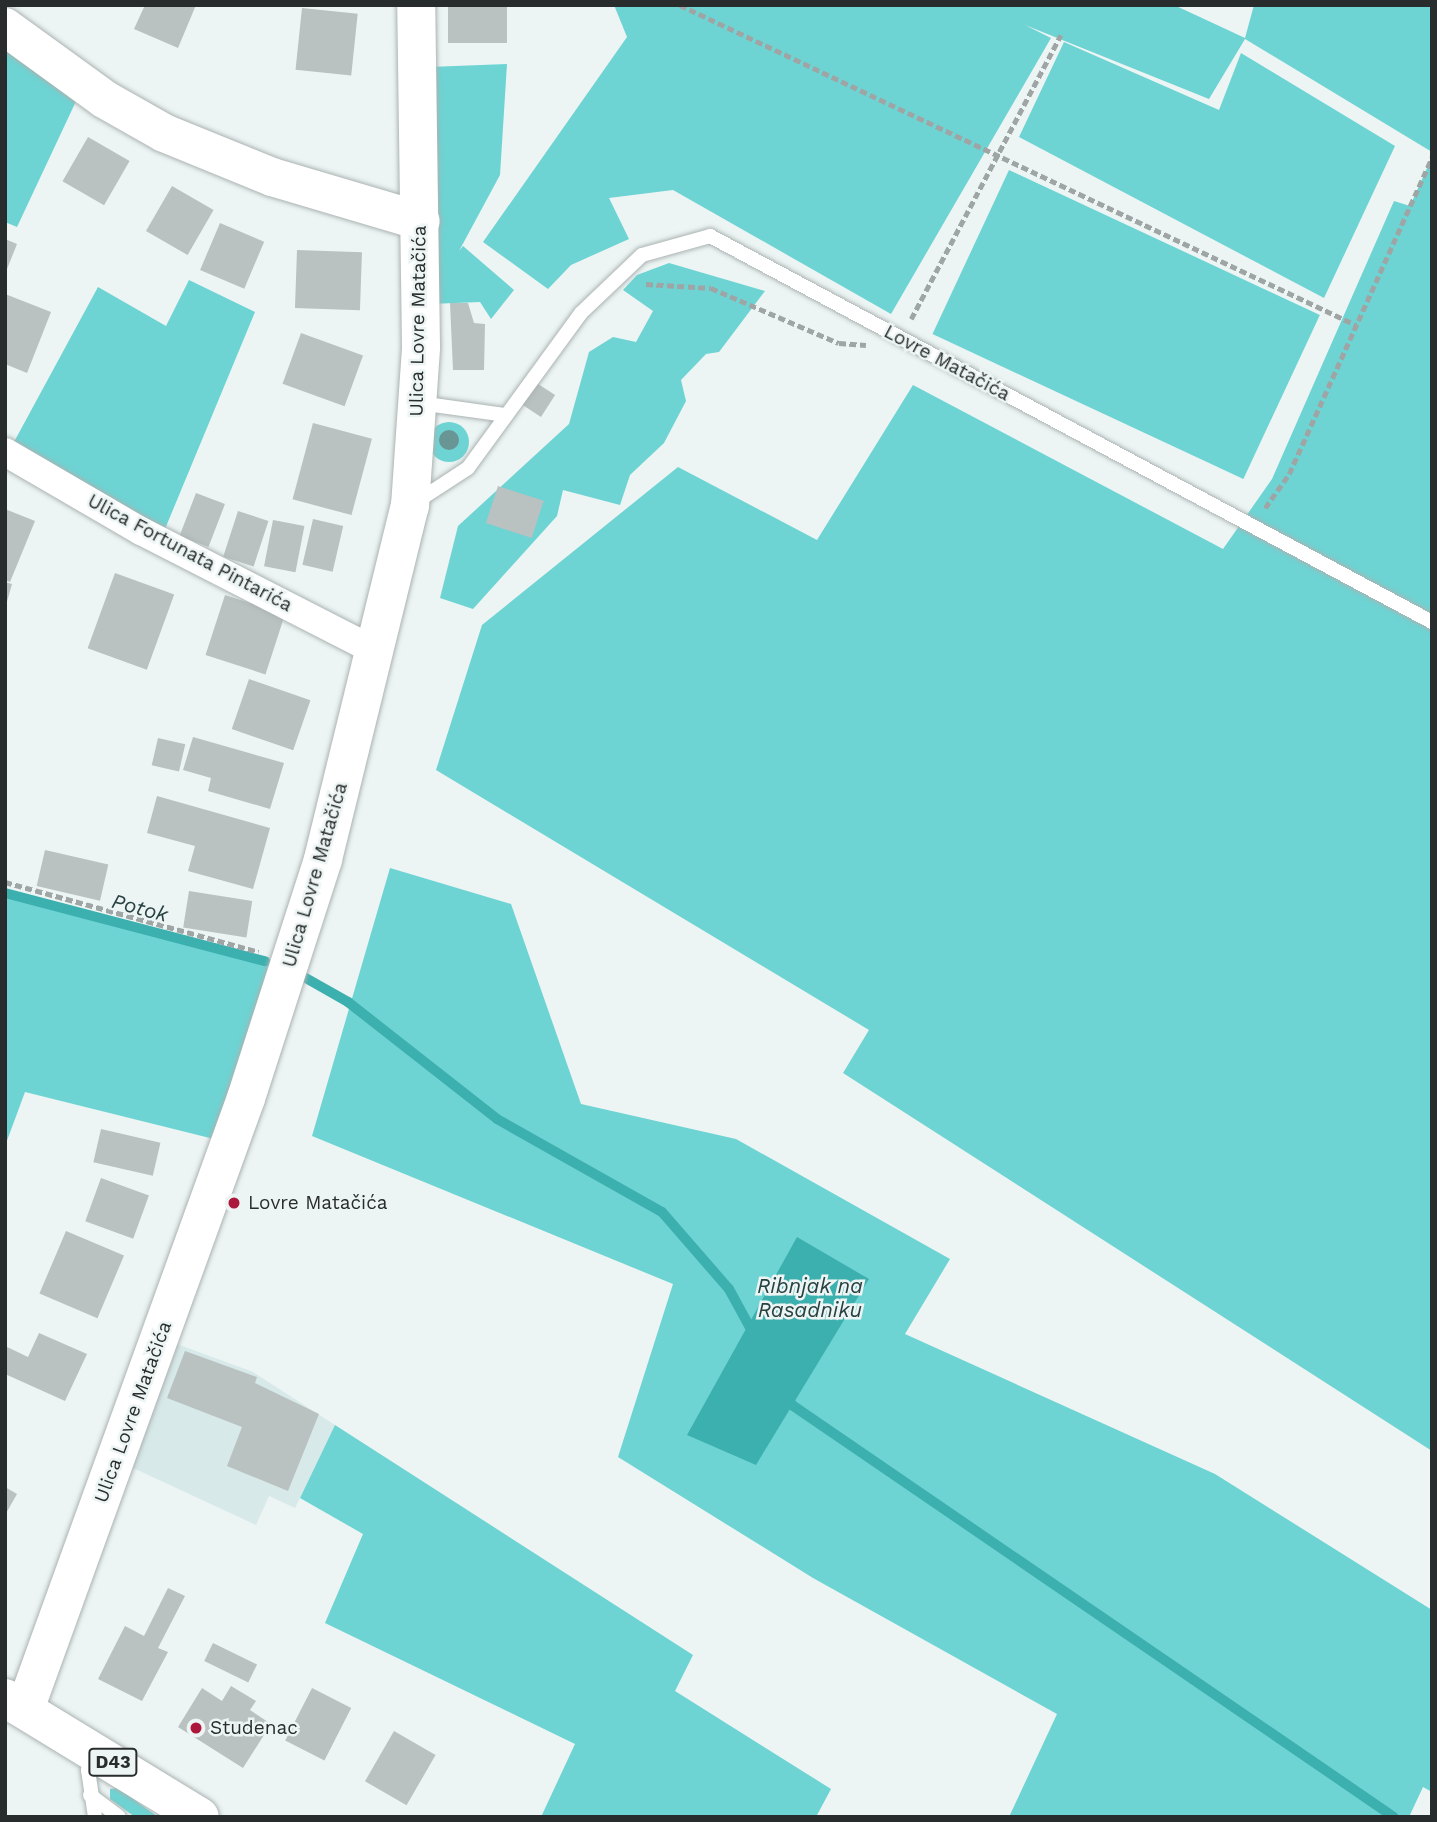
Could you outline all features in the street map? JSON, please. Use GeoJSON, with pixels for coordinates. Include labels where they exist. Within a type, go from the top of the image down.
{"type":"FeatureCollection","features":[{"type":"Feature","properties":{"kind":"main road","name":"Ulica Lovre Matačića"},"geometry":{"type":"LineString","coordinates":[[15,1704],[290,961],[376,650],[410,506],[417,403],[421,221],[416,5]]}},
{"type":"Feature","properties":{"kind":"main road"},"geometry":{"type":"LineString","coordinates":[[5,27],[104,99],[164,132],[272,177],[421,221]]}},
{"type":"Feature","properties":{"kind":"main road","name":"D43"},"geometry":{"type":"LineString","coordinates":[[15,1704],[200,1817]]}},
{"type":"Feature","properties":{"kind":"street","name":"Ulica Fortunata Pintarića"},"geometry":{"type":"LineString","coordinates":[[5,452],[141,531],[376,650]]}},
{"type":"Feature","properties":{"kind":"lane","name":"Lovre Matačića"},"geometry":{"type":"LineString","coordinates":[[410,506],[468,468],[581,313],[642,255],[710,236],[1432,621]]}},
{"type":"Feature","properties":{"kind":"lane"},"geometry":{"type":"LineString","coordinates":[[417,403],[506,415]]}},
{"type":"Feature","properties":{"kind":"lane"},"geometry":{"type":"LineString","coordinates":[[95,1751],[90,1794],[95,1817]]}},
{"type":"Feature","properties":{"kind":"lane"},"geometry":{"type":"LineString","coordinates":[[90,1794],[119,1817]]}},
{"type":"Feature","properties":{"kind":"path"},"geometry":{"type":"LineString","coordinates":[[680,5],[999,153],[1356,325]]}},
{"type":"Feature","properties":{"kind":"path"},"geometry":{"type":"LineString","coordinates":[[635,286],[661,281],[711,288],[857,347],[901,338],[1061,35]]}},
{"type":"Feature","properties":{"kind":"path"},"geometry":{"type":"LineString","coordinates":[[1252,526],[1289,474],[1432,157]]}},
{"type":"Feature","properties":{"kind":"path"},"geometry":{"type":"LineString","coordinates":[[5,882],[290,961]]}},
{"type":"Feature","properties":{"kind":"shaded area"},"geometry":{"type":"Polygon","coordinates":[[[614,5],[1174,5],[1245,38],[1254,5],[1432,5],[1432,152],[1245,39],[1209,99],[1025,25],[1051,38],[891,314],[673,190],[609,198],[629,239],[571,265],[548,289],[483,242],[627,37],[614,5]]]}},
{"type":"Feature","properties":{"kind":"shaded area"},"geometry":{"type":"Polygon","coordinates":[[[1064,42],[1219,110],[1241,53],[1395,146],[1324,298],[1019,137],[1064,42]]]}},
{"type":"Feature","properties":{"kind":"shaded area"},"geometry":{"type":"Polygon","coordinates":[[[5,46],[78,97],[17,227],[5,222],[5,46]]]}},
{"type":"Feature","properties":{"kind":"shaded area"},"geometry":{"type":"Polygon","coordinates":[[[507,64],[500,175],[459,251],[463,246],[514,290],[491,319],[480,302],[430,304],[429,67],[507,64]]]}},
{"type":"Feature","properties":{"kind":"shaded area"},"geometry":{"type":"Polygon","coordinates":[[[1432,157],[1432,1451],[843,1073],[869,1030],[436,770],[482,625],[678,467],[817,540],[913,385],[1223,549],[1272,479],[1394,201],[1410,206],[1432,157]]]}},
{"type":"Feature","properties":{"kind":"shaded area"},"geometry":{"type":"Polygon","coordinates":[[[1009,170],[1320,315],[1243,479],[933,334],[1009,170]]]}},
{"type":"Feature","properties":{"kind":"shaded area"},"geometry":{"type":"Polygon","coordinates":[[[669,263],[765,291],[719,352],[706,354],[681,380],[686,401],[664,443],[630,475],[620,505],[563,490],[557,516],[473,609],[440,598],[458,526],[569,424],[589,352],[613,337],[636,342],[653,311],[623,290],[637,275],[669,263]]]}},
{"type":"Feature","properties":{"kind":"shaded area"},"geometry":{"type":"Polygon","coordinates":[[[189,280],[255,312],[160,541],[8,453],[98,287],[166,326],[189,280]]]}},
{"type":"Feature","properties":{"kind":"shaded area"},"geometry":{"type":"Polygon","coordinates":[[[449,422],[457,423],[463,428],[468,434],[468,450],[463,456],[457,461],[449,462],[441,461],[435,456],[430,450],[429,442],[430,434],[435,428],[441,423],[449,422]]]}},
{"type":"Feature","properties":{"kind":"shaded area"},"geometry":{"type":"Polygon","coordinates":[[[390,868],[511,904],[581,1104],[736,1139],[950,1259],[905,1334],[1215,1474],[1432,1610],[1432,1792],[1423,1787],[1409,1817],[1009,1817],[1057,1714],[813,1578],[618,1457],[673,1284],[312,1136],[390,868]]]}},
{"type":"Feature","properties":{"kind":"shaded area"},"geometry":{"type":"Polygon","coordinates":[[[5,893],[285,968],[230,1143],[25,1092],[5,1146],[5,893]]]}},
{"type":"Feature","properties":{"kind":"shaded area"},"geometry":{"type":"Polygon","coordinates":[[[174,1343],[253,1372],[335,1425],[295,1508],[269,1496],[256,1525],[131,1467],[174,1343]]]}},
{"type":"Feature","properties":{"kind":"shaded area"},"geometry":{"type":"Polygon","coordinates":[[[335,1425],[693,1655],[675,1691],[831,1789],[816,1817],[541,1817],[575,1744],[325,1623],[363,1534],[300,1498],[335,1425]]]}},
{"type":"Feature","properties":{"kind":"shaded area"},"geometry":{"type":"Polygon","coordinates":[[[118,1788],[158,1817],[135,1817],[110,1799],[110,1789],[118,1788]]]}},
{"type":"Feature","properties":{"kind":"water","name":"Ribnjak na Rasadniku"},"geometry":{"type":"Polygon","coordinates":[[[797,1237],[869,1279],[756,1465],[687,1435],[797,1237]]]}},
{"type":"Feature","properties":{"kind":"building"},"geometry":{"type":"Polygon","coordinates":[[[145,5],[196,5],[178,48],[134,29],[145,5]]]}},
{"type":"Feature","properties":{"kind":"building"},"geometry":{"type":"Polygon","coordinates":[[[448,5],[507,5],[507,43],[448,43],[448,5]]]}},
{"type":"Feature","properties":{"kind":"building"},"geometry":{"type":"Polygon","coordinates":[[[302,8],[358,14],[351,76],[296,70],[302,8]]]}},
{"type":"Feature","properties":{"kind":"building"},"geometry":{"type":"Polygon","coordinates":[[[88,137],[130,161],[104,205],[62,181],[88,137]]]}},
{"type":"Feature","properties":{"kind":"building"},"geometry":{"type":"Polygon","coordinates":[[[172,186],[214,210],[188,255],[146,231],[172,186]]]}},
{"type":"Feature","properties":{"kind":"building"},"geometry":{"type":"Polygon","coordinates":[[[220,223],[264,242],[244,289],[200,270],[220,223]]]}},
{"type":"Feature","properties":{"kind":"building"},"geometry":{"type":"Polygon","coordinates":[[[5,239],[17,244],[5,274],[5,239]]]}},
{"type":"Feature","properties":{"kind":"building"},"geometry":{"type":"Polygon","coordinates":[[[297,250],[362,252],[360,310],[295,308],[297,250]]]}},
{"type":"Feature","properties":{"kind":"building"},"geometry":{"type":"Polygon","coordinates":[[[5,294],[51,312],[27,373],[5,364],[5,294]]]}},
{"type":"Feature","properties":{"kind":"building"},"geometry":{"type":"Polygon","coordinates":[[[450,303],[468,303],[474,323],[485,324],[484,370],[453,370],[450,303]]]}},
{"type":"Feature","properties":{"kind":"building"},"geometry":{"type":"Polygon","coordinates":[[[301,333],[363,356],[345,406],[283,384],[301,333]]]}},
{"type":"Feature","properties":{"kind":"building"},"geometry":{"type":"Polygon","coordinates":[[[535,382],[555,395],[541,417],[521,404],[535,382]]]}},
{"type":"Feature","properties":{"kind":"building"},"geometry":{"type":"Polygon","coordinates":[[[313,423],[372,439],[351,515],[293,499],[313,423]]]}},
{"type":"Feature","properties":{"kind":"building"},"geometry":{"type":"Polygon","coordinates":[[[498,486],[544,501],[532,538],[486,523],[498,486]]]}},
{"type":"Feature","properties":{"kind":"building"},"geometry":{"type":"Polygon","coordinates":[[[196,493],[225,504],[208,547],[180,536],[196,493]]]}},
{"type":"Feature","properties":{"kind":"building"},"geometry":{"type":"Polygon","coordinates":[[[5,509],[35,521],[10,582],[5,580],[5,509]]]}},
{"type":"Feature","properties":{"kind":"building"},"geometry":{"type":"Polygon","coordinates":[[[238,511],[268,521],[254,567],[223,557],[238,511]]]}},
{"type":"Feature","properties":{"kind":"building"},"geometry":{"type":"Polygon","coordinates":[[[313,519],[343,526],[333,572],[302,565],[313,519]]]}},
{"type":"Feature","properties":{"kind":"building"},"geometry":{"type":"Polygon","coordinates":[[[273,520],[304,526],[295,572],[264,566],[273,520]]]}},
{"type":"Feature","properties":{"kind":"building"},"geometry":{"type":"Polygon","coordinates":[[[115,573],[174,595],[147,670],[88,648],[115,573]]]}},
{"type":"Feature","properties":{"kind":"building"},"geometry":{"type":"Polygon","coordinates":[[[5,582],[12,584],[6,605],[5,605],[5,582]]]}},
{"type":"Feature","properties":{"kind":"building"},"geometry":{"type":"Polygon","coordinates":[[[225,595],[285,614],[265,674],[206,655],[225,595]]]}},
{"type":"Feature","properties":{"kind":"building"},"geometry":{"type":"Polygon","coordinates":[[[249,679],[310,700],[293,750],[232,729],[249,679]]]}},
{"type":"Feature","properties":{"kind":"building"},"geometry":{"type":"Polygon","coordinates":[[[193,737],[284,763],[270,809],[208,791],[211,778],[183,770],[193,737]]]}},
{"type":"Feature","properties":{"kind":"building"},"geometry":{"type":"Polygon","coordinates":[[[158,738],[185,744],[179,772],[152,765],[158,738]]]}},
{"type":"Feature","properties":{"kind":"building"},"geometry":{"type":"Polygon","coordinates":[[[157,796],[270,828],[253,889],[188,871],[195,846],[147,833],[157,796]]]}},
{"type":"Feature","properties":{"kind":"building"},"geometry":{"type":"Polygon","coordinates":[[[45,850],[108,865],[100,901],[37,886],[45,850]]]}},
{"type":"Feature","properties":{"kind":"building"},"geometry":{"type":"Polygon","coordinates":[[[189,891],[252,901],[246,938],[183,928],[189,891]]]}},
{"type":"Feature","properties":{"kind":"building"},"geometry":{"type":"Polygon","coordinates":[[[101,1129],[160,1143],[153,1176],[93,1162],[101,1129]]]}},
{"type":"Feature","properties":{"kind":"building"},"geometry":{"type":"Polygon","coordinates":[[[101,1178],[149,1195],[133,1239],[85,1221],[101,1178]]]}},
{"type":"Feature","properties":{"kind":"building"},"geometry":{"type":"Polygon","coordinates":[[[66,1231],[124,1256],[97,1318],[39,1294],[66,1231]]]}},
{"type":"Feature","properties":{"kind":"building"},"geometry":{"type":"Polygon","coordinates":[[[39,1333],[87,1354],[65,1401],[5,1374],[5,1346],[28,1357],[39,1333]]]}},
{"type":"Feature","properties":{"kind":"building"},"geometry":{"type":"Polygon","coordinates":[[[185,1351],[257,1377],[255,1383],[319,1414],[288,1491],[227,1466],[242,1427],[167,1398],[185,1351]]]}},
{"type":"Feature","properties":{"kind":"building"},"geometry":{"type":"Polygon","coordinates":[[[5,1487],[17,1494],[5,1515],[5,1487]]]}},
{"type":"Feature","properties":{"kind":"building"},"geometry":{"type":"Polygon","coordinates":[[[168,1588],[185,1596],[158,1648],[168,1652],[142,1701],[98,1679],[125,1626],[144,1636],[168,1588]]]}},
{"type":"Feature","properties":{"kind":"building"},"geometry":{"type":"Polygon","coordinates":[[[213,1643],[257,1664],[248,1682],[204,1661],[213,1643]]]}},
{"type":"Feature","properties":{"kind":"building"},"geometry":{"type":"Polygon","coordinates":[[[231,1686],[256,1701],[250,1710],[271,1724],[243,1768],[178,1727],[202,1688],[222,1701],[231,1686]]]}},
{"type":"Feature","properties":{"kind":"building"},"geometry":{"type":"Polygon","coordinates":[[[312,1688],[351,1708],[324,1761],[285,1741],[312,1688]]]}},
{"type":"Feature","properties":{"kind":"building"},"geometry":{"type":"Polygon","coordinates":[[[394,1731],[436,1755],[407,1805],[365,1781],[394,1731]]]}},
{"type":"Feature","properties":{"kind":"waterway","name":"Potok"},"geometry":{"type":"LineString","coordinates":[[5,893],[265,961]]}},
{"type":"Feature","properties":{"kind":"waterway"},"geometry":{"type":"LineString","coordinates":[[304,977],[348,1002],[497,1119],[662,1212],[729,1289],[754,1335]]}},
{"type":"Feature","properties":{"kind":"waterway"},"geometry":{"type":"LineString","coordinates":[[786,1394],[792,1405],[1394,1817]]}},
{"type":"Feature","properties":{"kind":"place","name":"Lovre Matačića"},"geometry":{"type":"Point","coordinates":[234,1203]}},
{"type":"Feature","properties":{"kind":"place","name":"Studenac"},"geometry":{"type":"Point","coordinates":[196,1728]}}]}
